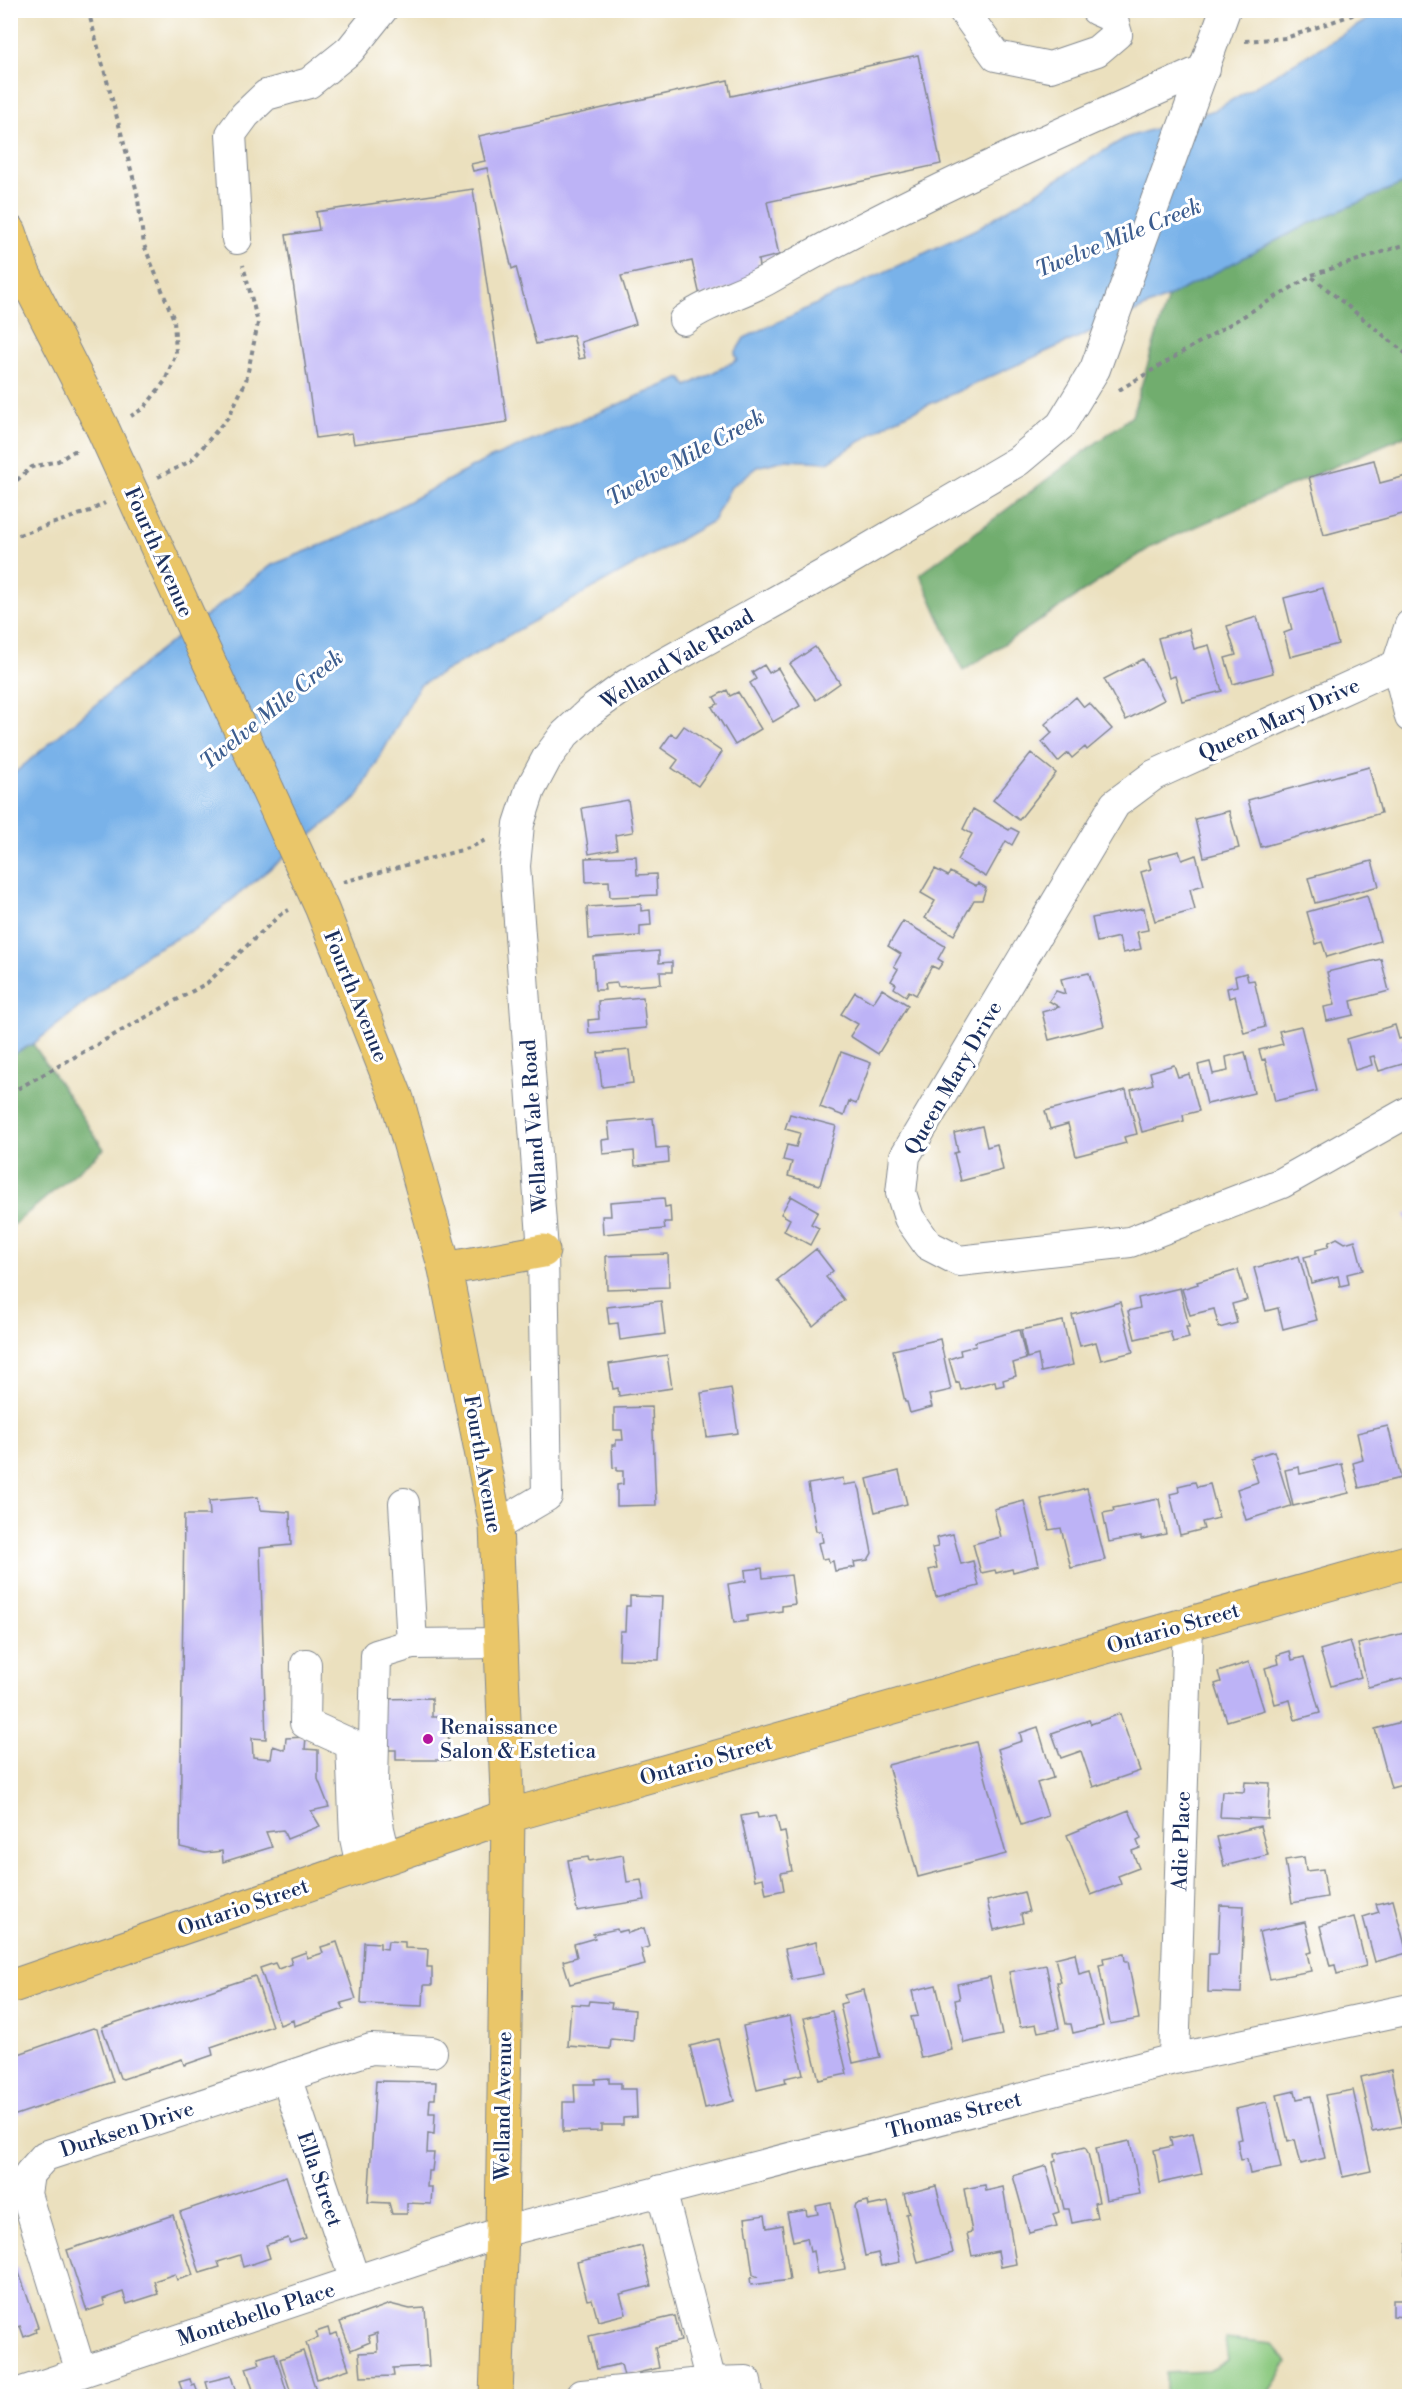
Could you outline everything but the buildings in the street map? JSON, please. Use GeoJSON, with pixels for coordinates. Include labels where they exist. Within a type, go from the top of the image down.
{"type":"FeatureCollection","features":[{"type":"Feature","properties":{"kind":"main road","name":"Fourth Avenue"},"geometry":{"type":"LineString","coordinates":[[10,232],[17,270],[104,430],[322,909],[397,1099],[445,1269],[496,1526],[508,1816]]}},
{"type":"Feature","properties":{"kind":"main road"},"geometry":{"type":"LineString","coordinates":[[445,1269],[543,1251]]}},
{"type":"Feature","properties":{"kind":"main road","name":"Ontario Street"},"geometry":{"type":"LineString","coordinates":[[10,1987],[508,1816],[1410,1561]]}},
{"type":"Feature","properties":{"kind":"main road","name":"Welland Avenue"},"geometry":{"type":"LineString","coordinates":[[496,2397],[502,2232],[508,1816]]}},
{"type":"Feature","properties":{"kind":"street"},"geometry":{"type":"LineString","coordinates":[[237,239],[231,134],[245,115],[266,95],[309,83],[350,50],[382,10]]}},
{"type":"Feature","properties":{"kind":"street"},"geometry":{"type":"LineString","coordinates":[[968,12],[996,56],[1050,67],[1097,51],[1117,34],[1112,17],[1096,10]]}},
{"type":"Feature","properties":{"kind":"street","name":"Welland Vale Road"},"geometry":{"type":"LineString","coordinates":[[496,1526],[547,1496],[543,1251],[514,866],[519,824],[530,790],[547,758],[565,734],[589,712],[627,684],[844,563],[1018,461],[1061,424],[1095,369],[1225,10]]}},
{"type":"Feature","properties":{"kind":"street"},"geometry":{"type":"LineString","coordinates":[[684,320],[763,282],[842,237],[1032,145],[1206,67]]}},
{"type":"Feature","properties":{"kind":"street"},"geometry":{"type":"LineString","coordinates":[[1410,625],[1397,665],[1410,717]]}},
{"type":"Feature","properties":{"kind":"street","name":"Queen Mary Drive"},"geometry":{"type":"LineString","coordinates":[[1397,665],[1154,776],[1115,804],[906,1156],[901,1192],[909,1218],[928,1245],[959,1261],[1130,1242],[1282,1183],[1410,1111]]}},
{"type":"Feature","properties":{"kind":"street"},"geometry":{"type":"LineString","coordinates":[[404,1503],[412,1644]]}},
{"type":"Feature","properties":{"kind":"street","name":"Adie Place"},"geometry":{"type":"LineString","coordinates":[[1174,2059],[1188,1624]]}},
{"type":"Feature","properties":{"kind":"street"},"geometry":{"type":"LineString","coordinates":[[374,1862],[379,1829],[373,1784],[376,1655],[412,1644],[501,1643]]}},
{"type":"Feature","properties":{"kind":"street"},"geometry":{"type":"LineString","coordinates":[[306,1664],[305,1723],[351,1744],[355,1838],[374,1862]]}},
{"type":"Feature","properties":{"kind":"street","name":"Thomas Street"},"geometry":{"type":"LineString","coordinates":[[502,2232],[1174,2059],[1410,2009]]}},
{"type":"Feature","properties":{"kind":"street","name":"Durksen Drive"},"geometry":{"type":"LineString","coordinates":[[81,2372],[26,2194],[29,2174],[45,2156],[371,2049],[432,2052]]}},
{"type":"Feature","properties":{"kind":"street","name":"Ella Street"},"geometry":{"type":"LineString","coordinates":[[286,2077],[355,2281]]}},
{"type":"Feature","properties":{"kind":"street"},"geometry":{"type":"LineString","coordinates":[[661,2190],[711,2382]]}},
{"type":"Feature","properties":{"kind":"street","name":"Montebello Place"},"geometry":{"type":"LineString","coordinates":[[10,2396],[502,2232]]}},
{"type":"Feature","properties":{"kind":"street"},"geometry":{"type":"LineString","coordinates":[[579,2396],[711,2382],[746,2381],[748,2397]]}},
{"type":"Feature","properties":{"kind":"path"},"geometry":{"type":"LineString","coordinates":[[10,486],[32,467],[58,460],[104,430],[144,408],[165,381],[176,353],[174,320],[144,245],[137,192],[88,10]]}},
{"type":"Feature","properties":{"kind":"path"},"geometry":{"type":"LineString","coordinates":[[1206,67],[1352,15],[1358,10]]}},
{"type":"Feature","properties":{"kind":"path"},"geometry":{"type":"LineString","coordinates":[[150,481],[191,461],[229,416],[246,381],[258,323],[237,239]]}},
{"type":"Feature","properties":{"kind":"path"},"geometry":{"type":"LineString","coordinates":[[1111,395],[1311,276],[1410,243]]}},
{"type":"Feature","properties":{"kind":"path"},"geometry":{"type":"LineString","coordinates":[[1311,276],[1410,357]]}},
{"type":"Feature","properties":{"kind":"path"},"geometry":{"type":"LineString","coordinates":[[10,538],[90,511],[110,501]]}},
{"type":"Feature","properties":{"kind":"path"},"geometry":{"type":"LineString","coordinates":[[338,884],[469,848],[519,824]]}},
{"type":"Feature","properties":{"kind":"path"},"geometry":{"type":"LineString","coordinates":[[10,1093],[207,983],[290,908]]}},
{"type":"Feature","properties":{"kind":"green space"},"geometry":{"type":"Polygon","coordinates":[[[1409,181],[1409,434],[1154,545],[963,671],[920,574],[1132,416],[1168,297],[1306,225],[1409,181]]]}},
{"type":"Feature","properties":{"kind":"green space"},"geometry":{"type":"Polygon","coordinates":[[[33,1044],[104,1149],[11,1227],[11,1055],[33,1044]]]}},
{"type":"Feature","properties":{"kind":"green space"},"geometry":{"type":"Polygon","coordinates":[[[1225,2339],[1272,2344],[1288,2363],[1266,2396],[1166,2396],[1166,2373],[1209,2371],[1228,2361],[1225,2339]]]}},
{"type":"Feature","properties":{"kind":"water","name":"Twelve Mile Creek"},"geometry":{"type":"Polygon","coordinates":[[[1382,11],[1409,11],[1409,181],[1306,225],[1168,297],[892,421],[828,462],[784,460],[757,467],[731,487],[713,521],[420,685],[357,798],[197,928],[148,953],[33,1044],[11,1055],[11,776],[154,655],[272,565],[344,536],[482,462],[681,378],[687,386],[737,360],[735,353],[744,338],[976,229],[1125,138],[1215,110],[1382,11]]]}},
{"type":"Feature","properties":{"kind":"place","name":"Renaissance Salon & Estetica"},"geometry":{"type":"Point","coordinates":[428,1739]}}]}
